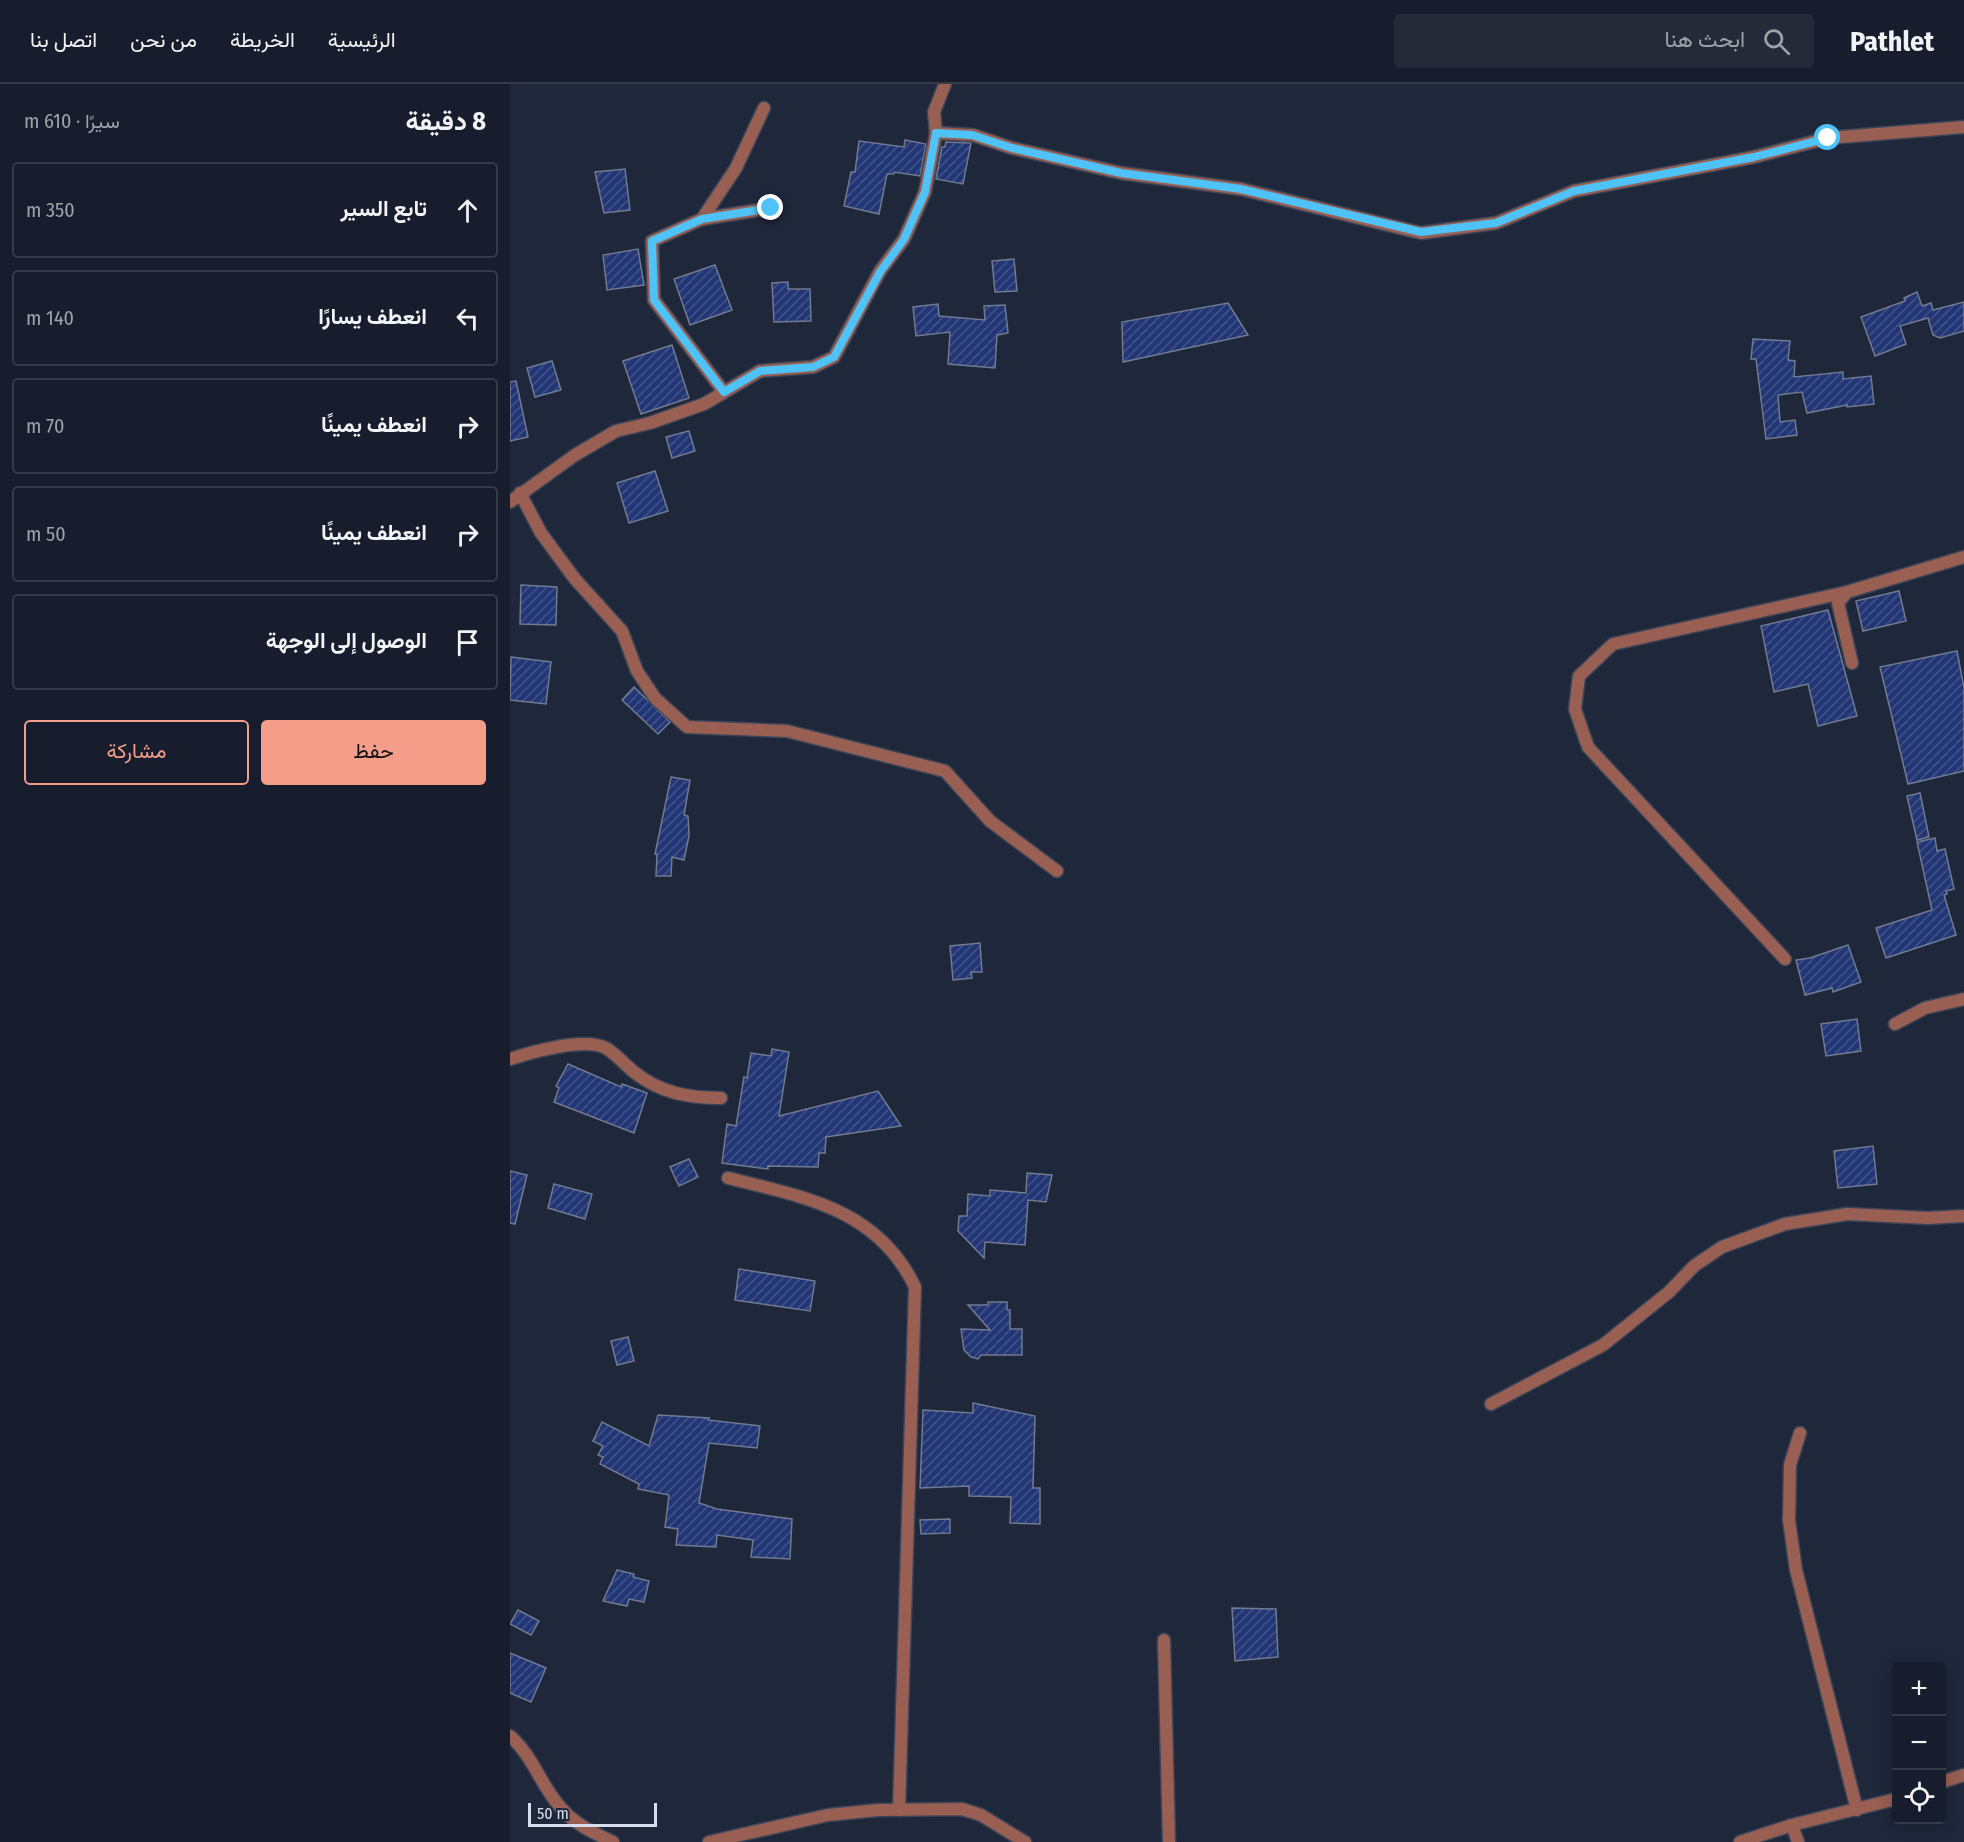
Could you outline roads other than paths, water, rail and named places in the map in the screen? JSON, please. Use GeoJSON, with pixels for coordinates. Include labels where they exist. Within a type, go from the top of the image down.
{"type":"FeatureCollection","features":[{"type":"Feature","properties":{"kind":"street"},"geometry":{"type":"LineString","coordinates":[[510,502],[575,455],[616,431],[650,423],[704,404],[760,371],[813,367],[834,357],[880,272],[904,239],[925,192],[936,133],[934,112],[945,84]]}},
{"type":"Feature","properties":{"kind":"street"},"geometry":{"type":"LineString","coordinates":[[702,219],[736,168],[764,108]]}},
{"type":"Feature","properties":{"kind":"street"},"geometry":{"type":"LineString","coordinates":[[936,133],[972,135],[1012,148],[1121,173],[1241,189],[1421,232],[1496,223],[1574,191],[1754,157],[1828,138],[1964,127]]}},
{"type":"Feature","properties":{"kind":"street"},"geometry":{"type":"LineString","coordinates":[[724,392],[654,300],[652,241],[702,219],[771,208]]}},
{"type":"Feature","properties":{"kind":"street"},"geometry":{"type":"LineString","coordinates":[[520,493],[541,533],[575,579],[622,631],[637,671],[655,698],[687,727],[788,731],[945,771],[990,820],[1057,871]]}},
{"type":"Feature","properties":{"kind":"street"},"geometry":{"type":"LineString","coordinates":[[1785,959],[1588,747],[1575,709],[1579,676],[1612,644],[1847,592],[1964,557]]}},
{"type":"Feature","properties":{"kind":"street"},"geometry":{"type":"LineString","coordinates":[[1847,592],[1838,603],[1852,663]]}},
{"type":"Feature","properties":{"kind":"street"},"geometry":{"type":"LineString","coordinates":[[1894,1024],[1925,1008],[1964,999]]}},
{"type":"Feature","properties":{"kind":"street"},"geometry":{"type":"LineString","coordinates":[[510,1059],[535,1051],[581,1045],[605,1048],[646,1081],[665,1090],[693,1098],[721,1098]]}},
{"type":"Feature","properties":{"kind":"street"},"geometry":{"type":"LineString","coordinates":[[728,1178],[804,1197],[854,1217],[891,1247],[915,1287],[899,1810]]}},
{"type":"Feature","properties":{"kind":"street"},"geometry":{"type":"LineString","coordinates":[[1491,1404],[1603,1345],[1669,1292],[1694,1266],[1722,1247],[1785,1224],[1847,1214],[1928,1218],[1964,1216]]}},
{"type":"Feature","properties":{"kind":"street"},"geometry":{"type":"LineString","coordinates":[[1800,1433],[1790,1465],[1789,1520],[1794,1560],[1857,1810]]}},
{"type":"Feature","properties":{"kind":"street"},"geometry":{"type":"LineString","coordinates":[[1164,1640],[1169,1842]]}},
{"type":"Feature","properties":{"kind":"street"},"geometry":{"type":"LineString","coordinates":[[510,1736],[531,1758],[562,1809],[584,1829],[613,1842]]}},
{"type":"Feature","properties":{"kind":"street"},"geometry":{"type":"LineString","coordinates":[[1946,1780],[1964,1774]]}},
{"type":"Feature","properties":{"kind":"street"},"geometry":{"type":"LineString","coordinates":[[1740,1842],[1792,1825],[1892,1800]]}},
{"type":"Feature","properties":{"kind":"street"},"geometry":{"type":"LineString","coordinates":[[709,1842],[828,1815],[899,1810],[962,1809],[981,1815],[1025,1842]]}},
{"type":"Feature","properties":{"kind":"street"},"geometry":{"type":"LineString","coordinates":[[1792,1825],[1798,1842]]}}]}
